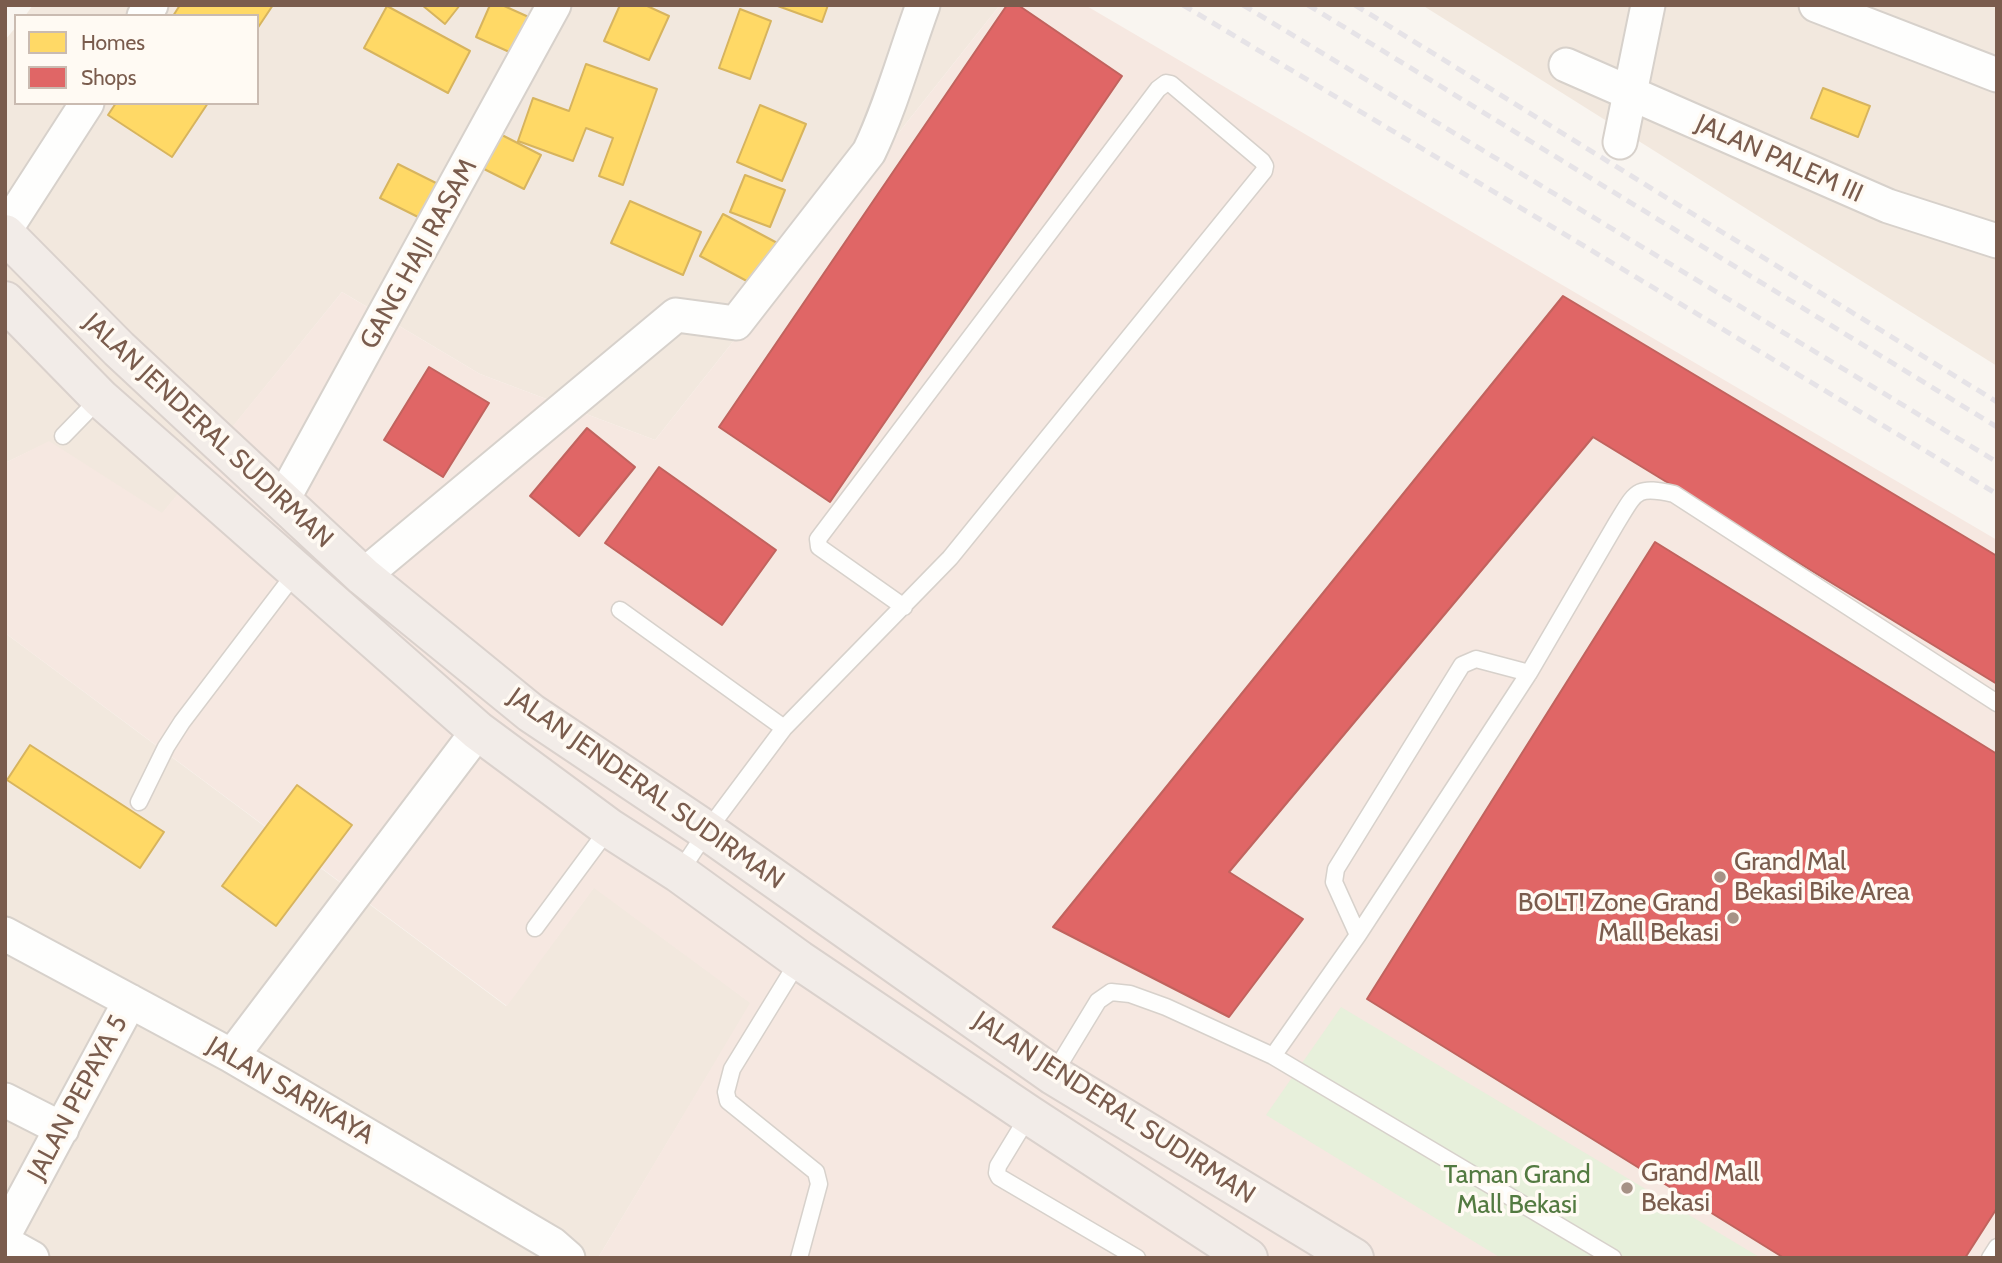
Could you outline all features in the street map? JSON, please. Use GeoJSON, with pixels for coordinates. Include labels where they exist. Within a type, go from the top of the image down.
{"type":"FeatureCollection","features":[{"type":"Feature","properties":{"kind":"highway","name":"JALAN JENDERAL SUDIRMAN"},"geometry":{"type":"LineString","coordinates":[[5,232],[119,349],[363,576],[531,713],[706,831],[1053,1075],[1354,1258]]}},
{"type":"Feature","properties":{"kind":"highway","name":"JALAN JENDERAL SUDIRMAN"},"geometry":{"type":"LineString","coordinates":[[5,301],[92,389],[478,731],[609,828],[679,873],[799,960],[1229,1253]]}},
{"type":"Feature","properties":{"kind":"highway"},"geometry":{"type":"LineString","coordinates":[[1029,1115],[1053,1075]]}},
{"type":"Feature","properties":{"kind":"street","name":"GANG HAJI RASAM"},"geometry":{"type":"LineString","coordinates":[[282,501],[554,5]]}},
{"type":"Feature","properties":{"kind":"street"},"geometry":{"type":"LineString","coordinates":[[363,576],[676,315],[736,323],[869,152],[882,124],[923,5]]}},
{"type":"Feature","properties":{"kind":"street"},"geometry":{"type":"LineString","coordinates":[[1620,142],[1648,5]]}},
{"type":"Feature","properties":{"kind":"street"},"geometry":{"type":"LineString","coordinates":[[1816,5],[1997,75]]}},
{"type":"Feature","properties":{"kind":"street","name":"JALAN PALEM III"},"geometry":{"type":"LineString","coordinates":[[1566,65],[1888,206],[1997,241]]}},
{"type":"Feature","properties":{"kind":"street"},"geometry":{"type":"LineString","coordinates":[[5,232],[86,105]]}},
{"type":"Feature","properties":{"kind":"street"},"geometry":{"type":"LineString","coordinates":[[232,1056],[478,731]]}},
{"type":"Feature","properties":{"kind":"street","name":"JALAN SARIKAYA"},"geometry":{"type":"LineString","coordinates":[[5,934],[232,1056],[552,1244],[568,1258]]}},
{"type":"Feature","properties":{"kind":"street","name":"JALAN PEPAYA 5"},"geometry":{"type":"LineString","coordinates":[[5,1233],[130,1001]]}},
{"type":"Feature","properties":{"kind":"street"},"geometry":{"type":"LineString","coordinates":[[5,1100],[62,1129]]}},
{"type":"Feature","properties":{"kind":"street"},"geometry":{"type":"LineString","coordinates":[[5,1243],[33,1258]]}},
{"type":"Feature","properties":{"kind":"lane"},"geometry":{"type":"LineString","coordinates":[[679,873],[706,831],[784,728],[904,607],[950,558],[1264,171],[1262,162],[1171,84],[1166,83],[1158,89],[818,539],[819,547],[904,607]]}},
{"type":"Feature","properties":{"kind":"lane"},"geometry":{"type":"LineString","coordinates":[[63,436],[92,389]]}},
{"type":"Feature","properties":{"kind":"lane"},"geometry":{"type":"LineString","coordinates":[[1273,1056],[1358,935],[1529,673],[1631,499],[1640,492],[1651,489],[1674,494],[1997,703]]}},
{"type":"Feature","properties":{"kind":"lane"},"geometry":{"type":"LineString","coordinates":[[139,802],[181,722],[296,572]]}},
{"type":"Feature","properties":{"kind":"lane"},"geometry":{"type":"LineString","coordinates":[[620,610],[784,728]]}},
{"type":"Feature","properties":{"kind":"lane"},"geometry":{"type":"LineString","coordinates":[[1358,935],[1334,882],[1336,869],[1462,665],[1476,660],[1529,673]]}},
{"type":"Feature","properties":{"kind":"lane"},"geometry":{"type":"LineString","coordinates":[[535,929],[609,828]]}},
{"type":"Feature","properties":{"kind":"lane"},"geometry":{"type":"LineString","coordinates":[[799,960],[732,1069],[726,1092],[728,1101],[816,1172],[819,1184],[799,1258]]}},
{"type":"Feature","properties":{"kind":"lane"},"geometry":{"type":"LineString","coordinates":[[1053,1075],[1098,1001],[1111,992],[1130,994],[1166,1007],[1273,1056],[1613,1258]]}},
{"type":"Feature","properties":{"kind":"lane"},"geometry":{"type":"LineString","coordinates":[[1029,1115],[998,1166],[999,1177],[1137,1258]]}},
{"type":"Feature","properties":{"kind":"lane"},"geometry":{"type":"LineString","coordinates":[[1990,1258],[1997,1247]]}},
{"type":"Feature","properties":{"kind":"shaded area"},"geometry":{"type":"Polygon","coordinates":[[[33,5],[1000,5],[655,440],[480,374],[342,292],[162,514],[49,442],[5,463],[5,40],[14,29],[14,105],[259,105],[259,14],[26,14],[33,5]]]}},
{"type":"Feature","properties":{"kind":"shaded area"},"geometry":{"type":"Polygon","coordinates":[[[1000,5],[1085,5],[1997,540],[1997,1258],[598,1258],[750,1003],[594,888],[507,1006],[5,633],[5,463],[49,441],[162,513],[342,292],[480,374],[655,440],[1000,5]]]}},
{"type":"Feature","properties":{"kind":"shaded area"},"geometry":{"type":"Polygon","coordinates":[[[1422,5],[1997,5],[1997,366],[1422,5]]]}},
{"type":"Feature","properties":{"kind":"shaded area"},"geometry":{"type":"Polygon","coordinates":[[[5,633],[506,1006],[594,887],[751,1003],[598,1258],[5,1258],[5,633]]]}},
{"type":"Feature","properties":{"kind":"green space","name":"Taman Grand Mall Bekasi"},"geometry":{"type":"Polygon","coordinates":[[[1341,1007],[1761,1258],[1501,1258],[1266,1115],[1341,1007]]]}},
{"type":"Feature","properties":{"kind":"building: Homes"},"geometry":{"type":"Polygon","coordinates":[[[180,5],[273,5],[259,26],[259,14],[174,14],[180,5]]]}},
{"type":"Feature","properties":{"kind":"building: Homes"},"geometry":{"type":"Polygon","coordinates":[[[422,5],[460,5],[445,24],[422,5]]]}},
{"type":"Feature","properties":{"kind":"building: Homes"},"geometry":{"type":"Polygon","coordinates":[[[490,5],[502,5],[542,23],[525,59],[476,37],[490,5]]]}},
{"type":"Feature","properties":{"kind":"building: Homes"},"geometry":{"type":"Polygon","coordinates":[[[620,5],[645,5],[669,16],[649,60],[604,41],[620,5]]]}},
{"type":"Feature","properties":{"kind":"building: Homes"},"geometry":{"type":"Polygon","coordinates":[[[775,5],[828,5],[822,22],[775,5]]]}},
{"type":"Feature","properties":{"kind":"building: Homes"},"geometry":{"type":"Polygon","coordinates":[[[387,6],[470,51],[448,93],[364,48],[387,6]]]}},
{"type":"Feature","properties":{"kind":"building: Homes"},"geometry":{"type":"Polygon","coordinates":[[[740,9],[771,21],[750,79],[719,68],[740,9]]]}},
{"type":"Feature","properties":{"kind":"building: Homes"},"geometry":{"type":"Polygon","coordinates":[[[586,64],[657,89],[623,185],[599,176],[613,138],[586,128],[573,161],[518,141],[533,98],[569,111],[586,64]]]}},
{"type":"Feature","properties":{"kind":"building: Homes"},"geometry":{"type":"Polygon","coordinates":[[[1823,88],[1870,106],[1858,137],[1811,118],[1823,88]]]}},
{"type":"Feature","properties":{"kind":"building: Homes"},"geometry":{"type":"Polygon","coordinates":[[[115,105],[207,105],[172,157],[108,115],[115,105]]]}},
{"type":"Feature","properties":{"kind":"building: Homes"},"geometry":{"type":"Polygon","coordinates":[[[760,105],[806,124],[782,181],[737,162],[760,105]]]}},
{"type":"Feature","properties":{"kind":"building: Homes"},"geometry":{"type":"Polygon","coordinates":[[[498,133],[541,155],[524,189],[480,167],[498,133]]]}},
{"type":"Feature","properties":{"kind":"building: Homes"},"geometry":{"type":"Polygon","coordinates":[[[398,164],[440,185],[422,219],[380,198],[398,164]]]}},
{"type":"Feature","properties":{"kind":"building: Homes"},"geometry":{"type":"Polygon","coordinates":[[[745,175],[785,190],[770,227],[730,212],[745,175]]]}},
{"type":"Feature","properties":{"kind":"building: Homes"},"geometry":{"type":"Polygon","coordinates":[[[630,201],[701,232],[683,275],[611,243],[630,201]]]}},
{"type":"Feature","properties":{"kind":"building: Homes"},"geometry":{"type":"Polygon","coordinates":[[[723,214],[781,245],[758,287],[700,256],[723,214]]]}},
{"type":"Feature","properties":{"kind":"building: Homes"},"geometry":{"type":"Polygon","coordinates":[[[30,745],[164,832],[140,868],[7,780],[30,745]]]}},
{"type":"Feature","properties":{"kind":"building: Homes"},"geometry":{"type":"Polygon","coordinates":[[[297,785],[352,825],[276,926],[222,886],[297,785]]]}},
{"type":"Feature","properties":{"kind":"building: Shops"},"geometry":{"type":"Polygon","coordinates":[[[1007,5],[1018,5],[1122,76],[830,502],[719,427],[1007,5]]]}},
{"type":"Feature","properties":{"kind":"building: Shops"},"geometry":{"type":"Polygon","coordinates":[[[1563,296],[1997,556],[1997,684],[1593,437],[1229,872],[1303,919],[1229,1017],[1053,927],[1563,296]]]}},
{"type":"Feature","properties":{"kind":"building: Shops"},"geometry":{"type":"Polygon","coordinates":[[[429,367],[489,403],[443,477],[384,440],[429,367]]]}},
{"type":"Feature","properties":{"kind":"building: Shops"},"geometry":{"type":"Polygon","coordinates":[[[587,428],[635,467],[579,536],[530,496],[587,428]]]}},
{"type":"Feature","properties":{"kind":"building: Shops"},"geometry":{"type":"Polygon","coordinates":[[[659,467],[776,550],[722,625],[605,543],[659,467]]]}},
{"type":"Feature","properties":{"kind":"building: Shops","name":"Grand Mal Bekasi Bike Area"},"geometry":{"type":"Polygon","coordinates":[[[1655,542],[1997,754],[1997,1208],[1965,1258],[1784,1258],[1367,999],[1655,542]]]}},
{"type":"Feature","properties":{"kind":"railway"},"geometry":{"type":"LineString","coordinates":[[1183,5],[1997,494]]}},
{"type":"Feature","properties":{"kind":"railway"},"geometry":{"type":"LineString","coordinates":[[1243,5],[1997,462]]}},
{"type":"Feature","properties":{"kind":"railway"},"geometry":{"type":"LineString","coordinates":[[1308,5],[1997,427]]}},
{"type":"Feature","properties":{"kind":"railway"},"geometry":{"type":"LineString","coordinates":[[1355,5],[1997,402]]}},
{"type":"Feature","properties":{"kind":"place","name":"Grand Mal Bekasi Bike Area"},"geometry":{"type":"Point","coordinates":[1720,877]}},
{"type":"Feature","properties":{"kind":"place","name":"BOLT! Zone Grand Mall Bekasi"},"geometry":{"type":"Point","coordinates":[1733,918]}},
{"type":"Feature","properties":{"kind":"place","name":"Grand Mall Bekasi"},"geometry":{"type":"Point","coordinates":[1627,1188]}}]}
